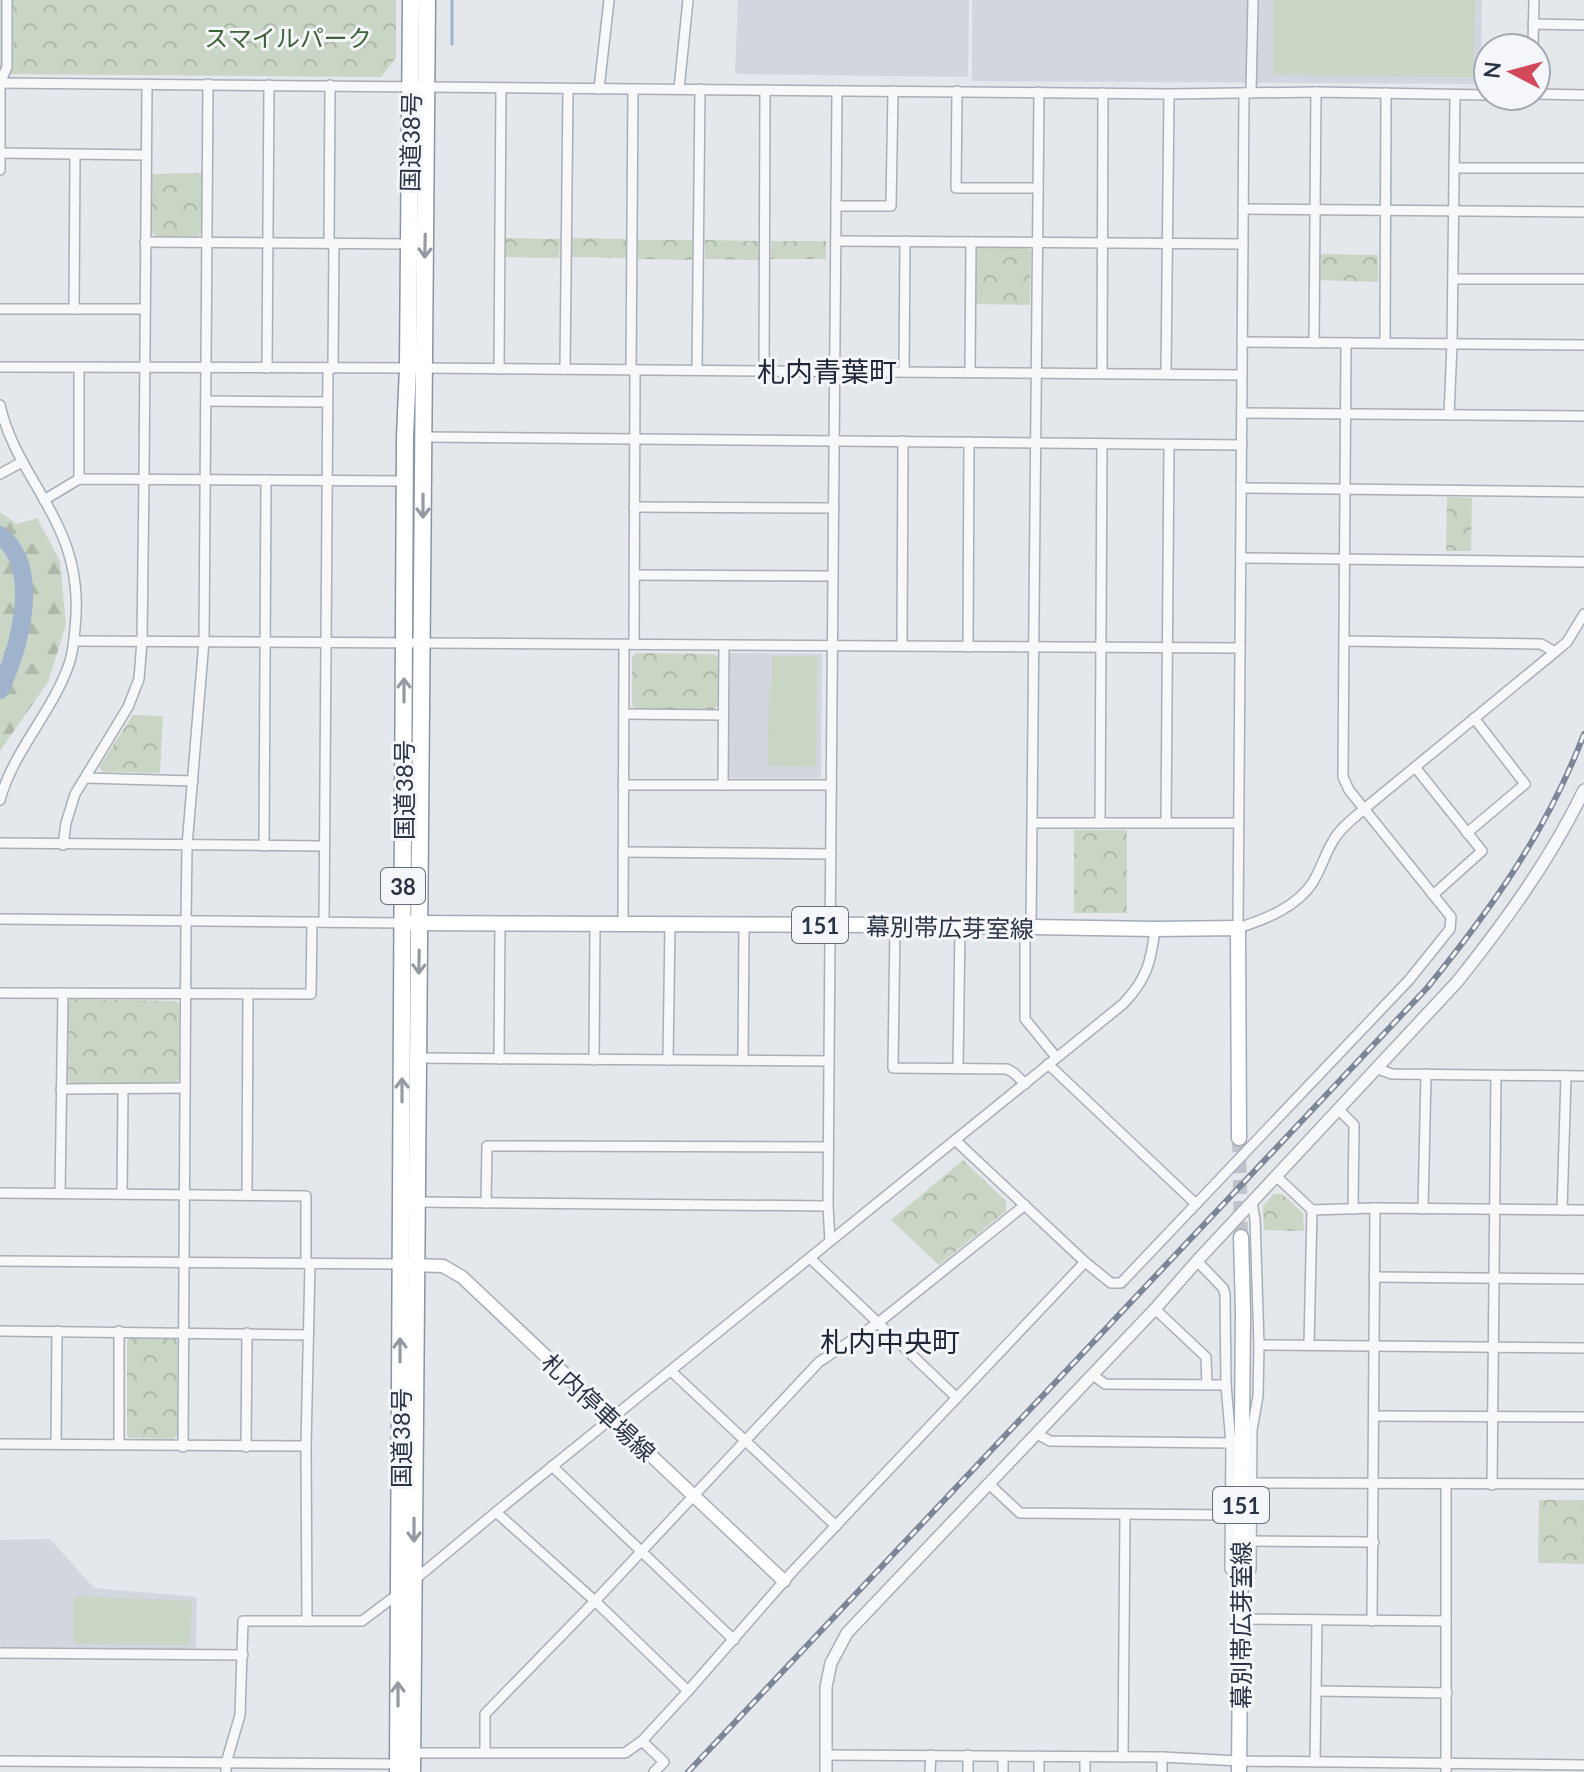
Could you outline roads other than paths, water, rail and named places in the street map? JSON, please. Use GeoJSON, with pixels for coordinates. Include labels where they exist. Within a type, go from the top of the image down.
{"type":"FeatureCollection","features":[{"type":"Feature","properties":{"kind":"highway","name":"国道38号"},"geometry":{"type":"LineString","coordinates":[[409,1202],[418,1058],[411,923],[404,643],[405,437],[415,368],[418,86],[411,0]]}},
{"type":"Feature","properties":{"kind":"highway","name":"国道38号"},"geometry":{"type":"LineString","coordinates":[[403,1769],[399,1594],[408,1264],[411,923],[422,643],[423,437],[415,368],[409,244],[418,86],[427,0]]}},
{"type":"Feature","properties":{"kind":"highway","name":"国道38号"},"geometry":{"type":"LineString","coordinates":[[403,1769],[413,1753],[414,1581],[408,1264]]}},
{"type":"Feature","properties":{"kind":"main road","name":"幕別帯広芽室線"},"geometry":{"type":"LineString","coordinates":[[411,923],[1238,928]]}},
{"type":"Feature","properties":{"kind":"main road"},"geometry":{"type":"LineString","coordinates":[[1238,928],[1239,1138]]}},
{"type":"Feature","properties":{"kind":"main road","name":"幕別帯広芽室線"},"geometry":{"type":"LineString","coordinates":[[1239,1767],[1241,1237]]}},
{"type":"Feature","properties":{"kind":"main road","name":"札内停車場線"},"geometry":{"type":"LineString","coordinates":[[408,1264],[443,1266],[462,1277],[784,1581]]}},
{"type":"Feature","properties":{"kind":"street"},"geometry":{"type":"LineString","coordinates":[[0,170],[0,82],[7,67],[7,0]]}},
{"type":"Feature","properties":{"kind":"street"},"geometry":{"type":"LineString","coordinates":[[599,89],[609,0]]}},
{"type":"Feature","properties":{"kind":"street"},"geometry":{"type":"LineString","coordinates":[[679,89],[688,0]]}},
{"type":"Feature","properties":{"kind":"street"},"geometry":{"type":"LineString","coordinates":[[1253,0],[1243,209],[1238,928],[1292,904],[1314,881],[1334,839],[1364,809],[1567,642],[1584,614]]}},
{"type":"Feature","properties":{"kind":"street"},"geometry":{"type":"LineString","coordinates":[[1533,32],[1534,0]]}},
{"type":"Feature","properties":{"kind":"street"},"geometry":{"type":"LineString","coordinates":[[1533,24],[1584,25]]}},
{"type":"Feature","properties":{"kind":"street"},"geometry":{"type":"LineString","coordinates":[[0,82],[1472,95]]}},
{"type":"Feature","properties":{"kind":"street"},"geometry":{"type":"LineString","coordinates":[[63,845],[75,794],[128,707],[139,679],[142,641],[147,84]]}},
{"type":"Feature","properties":{"kind":"street"},"geometry":{"type":"LineString","coordinates":[[183,1447],[187,846],[204,641],[208,84]]}},
{"type":"Feature","properties":{"kind":"street"},"geometry":{"type":"LineString","coordinates":[[267,368],[269,85]]}},
{"type":"Feature","properties":{"kind":"street"},"geometry":{"type":"LineString","coordinates":[[324,922],[330,85]]}},
{"type":"Feature","properties":{"kind":"street"},"geometry":{"type":"LineString","coordinates":[[499,369],[501,88]]}},
{"type":"Feature","properties":{"kind":"street"},"geometry":{"type":"LineString","coordinates":[[565,369],[568,89]]}},
{"type":"Feature","properties":{"kind":"street"},"geometry":{"type":"LineString","coordinates":[[623,924],[624,714],[634,575],[633,89]]}},
{"type":"Feature","properties":{"kind":"street"},"geometry":{"type":"LineString","coordinates":[[697,370],[700,89]]}},
{"type":"Feature","properties":{"kind":"street"},"geometry":{"type":"LineString","coordinates":[[764,370],[765,90]]}},
{"type":"Feature","properties":{"kind":"street"},"geometry":{"type":"LineString","coordinates":[[830,1241],[828,1147],[837,91]]}},
{"type":"Feature","properties":{"kind":"street"},"geometry":{"type":"LineString","coordinates":[[836,206],[891,206],[893,91]]}},
{"type":"Feature","properties":{"kind":"street"},"geometry":{"type":"LineString","coordinates":[[957,91],[956,188],[1038,188]]}},
{"type":"Feature","properties":{"kind":"street"},"geometry":{"type":"LineString","coordinates":[[1039,92],[1033,823],[1025,1019],[1052,1061],[1196,1204]]}},
{"type":"Feature","properties":{"kind":"street"},"geometry":{"type":"LineString","coordinates":[[1314,343],[1316,92]]}},
{"type":"Feature","properties":{"kind":"street"},"geometry":{"type":"LineString","coordinates":[[1102,373],[1103,93]]}},
{"type":"Feature","properties":{"kind":"street"},"geometry":{"type":"LineString","coordinates":[[1385,343],[1386,93]]}},
{"type":"Feature","properties":{"kind":"street"},"geometry":{"type":"LineString","coordinates":[[1166,374],[1169,94]]}},
{"type":"Feature","properties":{"kind":"street"},"geometry":{"type":"LineString","coordinates":[[1552,94],[1584,95]]}},
{"type":"Feature","properties":{"kind":"street"},"geometry":{"type":"LineString","coordinates":[[1449,415],[1455,95]]}},
{"type":"Feature","properties":{"kind":"street"},"geometry":{"type":"LineString","coordinates":[[0,153],[146,155]]}},
{"type":"Feature","properties":{"kind":"street"},"geometry":{"type":"LineString","coordinates":[[74,309],[75,155]]}},
{"type":"Feature","properties":{"kind":"street"},"geometry":{"type":"LineString","coordinates":[[1454,168],[1584,168]]}},
{"type":"Feature","properties":{"kind":"street"},"geometry":{"type":"LineString","coordinates":[[1243,209],[1584,212]]}},
{"type":"Feature","properties":{"kind":"street"},"geometry":{"type":"LineString","coordinates":[[836,241],[1243,244]]}},
{"type":"Feature","properties":{"kind":"street"},"geometry":{"type":"LineString","coordinates":[[904,372],[905,241]]}},
{"type":"Feature","properties":{"kind":"street"},"geometry":{"type":"LineString","coordinates":[[145,242],[409,244]]}},
{"type":"Feature","properties":{"kind":"street"},"geometry":{"type":"LineString","coordinates":[[970,372],[971,242]]}},
{"type":"Feature","properties":{"kind":"street"},"geometry":{"type":"LineString","coordinates":[[1453,279],[1584,279]]}},
{"type":"Feature","properties":{"kind":"street"},"geometry":{"type":"LineString","coordinates":[[0,309],[145,309]]}},
{"type":"Feature","properties":{"kind":"street"},"geometry":{"type":"LineString","coordinates":[[1242,342],[1584,345]]}},
{"type":"Feature","properties":{"kind":"street"},"geometry":{"type":"LineString","coordinates":[[955,1140],[1085,1262],[1111,1283],[1121,1283],[1409,980],[1450,929],[1451,917],[1349,790],[1343,777],[1346,343]]}},
{"type":"Feature","properties":{"kind":"street"},"geometry":{"type":"LineString","coordinates":[[0,367],[1242,375]]}},
{"type":"Feature","properties":{"kind":"street"},"geometry":{"type":"LineString","coordinates":[[79,367],[79,479]]}},
{"type":"Feature","properties":{"kind":"street"},"geometry":{"type":"LineString","coordinates":[[206,401],[327,402]]}},
{"type":"Feature","properties":{"kind":"street"},"geometry":{"type":"LineString","coordinates":[[0,405],[9,438],[58,526],[74,574],[77,594],[70,662],[53,699],[10,771],[0,800]]}},
{"type":"Feature","properties":{"kind":"street"},"geometry":{"type":"LineString","coordinates":[[1242,413],[1584,416]]}},
{"type":"Feature","properties":{"kind":"street"},"geometry":{"type":"LineString","coordinates":[[423,437],[1242,445]]}},
{"type":"Feature","properties":{"kind":"street"},"geometry":{"type":"LineString","coordinates":[[902,646],[903,441]]}},
{"type":"Feature","properties":{"kind":"street"},"geometry":{"type":"LineString","coordinates":[[968,647],[969,442]]}},
{"type":"Feature","properties":{"kind":"street"},"geometry":{"type":"LineString","coordinates":[[1100,823],[1102,444]]}},
{"type":"Feature","properties":{"kind":"street"},"geometry":{"type":"LineString","coordinates":[[1166,823],[1169,445]]}},
{"type":"Feature","properties":{"kind":"street"},"geometry":{"type":"LineString","coordinates":[[0,474],[22,462]]}},
{"type":"Feature","properties":{"kind":"street"},"geometry":{"type":"LineString","coordinates":[[44,500],[79,479],[406,481]]}},
{"type":"Feature","properties":{"kind":"street"},"geometry":{"type":"LineString","coordinates":[[264,846],[266,480]]}},
{"type":"Feature","properties":{"kind":"street"},"geometry":{"type":"LineString","coordinates":[[1241,488],[1584,492]]}},
{"type":"Feature","properties":{"kind":"street"},"geometry":{"type":"LineString","coordinates":[[634,507],[834,508]]}},
{"type":"Feature","properties":{"kind":"street"},"geometry":{"type":"LineString","coordinates":[[1241,558],[1584,562]]}},
{"type":"Feature","properties":{"kind":"street"},"geometry":{"type":"LineString","coordinates":[[634,575],[832,576]]}},
{"type":"Feature","properties":{"kind":"street"},"geometry":{"type":"LineString","coordinates":[[74,641],[1240,648]]}},
{"type":"Feature","properties":{"kind":"street"},"geometry":{"type":"LineString","coordinates":[[1344,641],[1541,644],[1555,652]]}},
{"type":"Feature","properties":{"kind":"street"},"geometry":{"type":"LineString","coordinates":[[723,785],[724,645]]}},
{"type":"Feature","properties":{"kind":"street"},"geometry":{"type":"LineString","coordinates":[[624,714],[723,715]]}},
{"type":"Feature","properties":{"kind":"street"},"geometry":{"type":"LineString","coordinates":[[1467,833],[1525,784],[1474,718]]}},
{"type":"Feature","properties":{"kind":"street"},"geometry":{"type":"LineString","coordinates":[[1415,767],[1482,851],[1433,895]]}},
{"type":"Feature","properties":{"kind":"street"},"geometry":{"type":"LineString","coordinates":[[86,778],[193,781]]}},
{"type":"Feature","properties":{"kind":"street"},"geometry":{"type":"LineString","coordinates":[[623,785],[831,785]]}},
{"type":"Feature","properties":{"kind":"street"},"geometry":{"type":"LineString","coordinates":[[826,1772],[826,1687],[831,1663],[847,1633],[1155,1309],[1457,982],[1497,933],[1532,882],[1584,790]]}},
{"type":"Feature","properties":{"kind":"street"},"geometry":{"type":"LineString","coordinates":[[1033,823],[1238,823]]}},
{"type":"Feature","properties":{"kind":"street"},"geometry":{"type":"LineString","coordinates":[[0,843],[324,846]]}},
{"type":"Feature","properties":{"kind":"street"},"geometry":{"type":"LineString","coordinates":[[623,852],[831,854]]}},
{"type":"Feature","properties":{"kind":"street"},"geometry":{"type":"LineString","coordinates":[[0,919],[411,923]]}},
{"type":"Feature","properties":{"kind":"street"},"geometry":{"type":"LineString","coordinates":[[0,993],[311,994],[312,922]]}},
{"type":"Feature","properties":{"kind":"street"},"geometry":{"type":"LineString","coordinates":[[499,1059],[500,922]]}},
{"type":"Feature","properties":{"kind":"street"},"geometry":{"type":"LineString","coordinates":[[594,1060],[595,924]]}},
{"type":"Feature","properties":{"kind":"street"},"geometry":{"type":"LineString","coordinates":[[668,1060],[670,925]]}},
{"type":"Feature","properties":{"kind":"street"},"geometry":{"type":"LineString","coordinates":[[743,1060],[744,925]]}},
{"type":"Feature","properties":{"kind":"street"},"geometry":{"type":"LineString","coordinates":[[895,925],[893,1068],[1007,1069],[1025,1084]]}},
{"type":"Feature","properties":{"kind":"street"},"geometry":{"type":"LineString","coordinates":[[958,1068],[960,926]]}},
{"type":"Feature","properties":{"kind":"street"},"geometry":{"type":"LineString","coordinates":[[226,1767],[240,1715],[243,1621],[362,1621],[399,1594],[552,1466],[1123,1004],[1144,978],[1151,959],[1155,929]]}},
{"type":"Feature","properties":{"kind":"street"},"geometry":{"type":"LineString","coordinates":[[60,1193],[63,993]]}},
{"type":"Feature","properties":{"kind":"street"},"geometry":{"type":"LineString","coordinates":[[247,1195],[248,994]]}},
{"type":"Feature","properties":{"kind":"street"},"geometry":{"type":"LineString","coordinates":[[418,1058],[829,1061]]}},
{"type":"Feature","properties":{"kind":"street"},"geometry":{"type":"LineString","coordinates":[[1378,1069],[1392,1074],[1584,1076]]}},
{"type":"Feature","properties":{"kind":"street"},"geometry":{"type":"LineString","coordinates":[[1423,1209],[1426,1074]]}},
{"type":"Feature","properties":{"kind":"street"},"geometry":{"type":"LineString","coordinates":[[1492,1485],[1496,1075]]}},
{"type":"Feature","properties":{"kind":"street"},"geometry":{"type":"LineString","coordinates":[[1562,1210],[1566,1076]]}},
{"type":"Feature","properties":{"kind":"street"},"geometry":{"type":"LineString","coordinates":[[61,1089],[185,1088]]}},
{"type":"Feature","properties":{"kind":"street"},"geometry":{"type":"LineString","coordinates":[[122,1194],[123,1089]]}},
{"type":"Feature","properties":{"kind":"street"},"geometry":{"type":"LineString","coordinates":[[1339,1110],[1354,1125],[1353,1209]]}},
{"type":"Feature","properties":{"kind":"street"},"geometry":{"type":"LineString","coordinates":[[486,1203],[487,1146],[828,1147]]}},
{"type":"Feature","properties":{"kind":"street"},"geometry":{"type":"LineString","coordinates":[[1276,1176],[1312,1210],[1584,1210]]}},
{"type":"Feature","properties":{"kind":"street"},"geometry":{"type":"LineString","coordinates":[[0,1193],[306,1196],[307,1621]]}},
{"type":"Feature","properties":{"kind":"street"},"geometry":{"type":"LineString","coordinates":[[409,1202],[828,1206]]}},
{"type":"Feature","properties":{"kind":"street"},"geometry":{"type":"LineString","coordinates":[[1197,1261],[1225,1294],[1226,1385],[1231,1443],[1230,1569],[1241,1582],[1251,1569],[1252,1430],[1258,1396],[1259,1345],[1252,1203]]}},
{"type":"Feature","properties":{"kind":"street"},"geometry":{"type":"LineString","coordinates":[[485,1752],[485,1714],[819,1362],[878,1323],[1025,1205]]}},
{"type":"Feature","properties":{"kind":"street"},"geometry":{"type":"LineString","coordinates":[[1372,1621],[1375,1208]]}},
{"type":"Feature","properties":{"kind":"street"},"geometry":{"type":"LineString","coordinates":[[1309,1345],[1312,1210]]}},
{"type":"Feature","properties":{"kind":"street"},"geometry":{"type":"LineString","coordinates":[[810,1258],[957,1398]]}},
{"type":"Feature","properties":{"kind":"street"},"geometry":{"type":"LineString","coordinates":[[0,1261],[408,1264]]}},
{"type":"Feature","properties":{"kind":"street"},"geometry":{"type":"LineString","coordinates":[[413,1753],[625,1753],[642,1741],[784,1581],[1085,1262]]}},
{"type":"Feature","properties":{"kind":"street"},"geometry":{"type":"LineString","coordinates":[[1374,1277],[1584,1279]]}},
{"type":"Feature","properties":{"kind":"street"},"geometry":{"type":"LineString","coordinates":[[1155,1309],[1206,1357],[1207,1384]]}},
{"type":"Feature","properties":{"kind":"street"},"geometry":{"type":"LineString","coordinates":[[0,1331],[308,1335]]}},
{"type":"Feature","properties":{"kind":"street"},"geometry":{"type":"LineString","coordinates":[[56,1444],[57,1331]]}},
{"type":"Feature","properties":{"kind":"street"},"geometry":{"type":"LineString","coordinates":[[119,1331],[119,1445]]}},
{"type":"Feature","properties":{"kind":"street"},"geometry":{"type":"LineString","coordinates":[[246,1447],[247,1333]]}},
{"type":"Feature","properties":{"kind":"street"},"geometry":{"type":"LineString","coordinates":[[1259,1345],[1584,1348]]}},
{"type":"Feature","properties":{"kind":"street"},"geometry":{"type":"LineString","coordinates":[[671,1371],[836,1526]]}},
{"type":"Feature","properties":{"kind":"street"},"geometry":{"type":"LineString","coordinates":[[1093,1375],[1105,1384],[1226,1385]]}},
{"type":"Feature","properties":{"kind":"street"},"geometry":{"type":"LineString","coordinates":[[1374,1416],[1584,1417]]}},
{"type":"Feature","properties":{"kind":"street"},"geometry":{"type":"LineString","coordinates":[[1037,1434],[1050,1441],[1231,1443]]}},
{"type":"Feature","properties":{"kind":"street"},"geometry":{"type":"LineString","coordinates":[[0,1444],[306,1446]]}},
{"type":"Feature","properties":{"kind":"street"},"geometry":{"type":"LineString","coordinates":[[552,1466],[734,1640]]}},
{"type":"Feature","properties":{"kind":"street"},"geometry":{"type":"LineString","coordinates":[[1253,1483],[1584,1484]]}},
{"type":"Feature","properties":{"kind":"street"},"geometry":{"type":"LineString","coordinates":[[989,1484],[1020,1513],[1230,1515]]}},
{"type":"Feature","properties":{"kind":"street"},"geometry":{"type":"LineString","coordinates":[[1446,1485],[1446,1768]]}},
{"type":"Feature","properties":{"kind":"street"},"geometry":{"type":"LineString","coordinates":[[496,1512],[595,1601],[688,1691]]}},
{"type":"Feature","properties":{"kind":"street"},"geometry":{"type":"LineString","coordinates":[[1123,1757],[1125,1514]]}},
{"type":"Feature","properties":{"kind":"street"},"geometry":{"type":"LineString","coordinates":[[1252,1541],[1374,1542]]}},
{"type":"Feature","properties":{"kind":"street"},"geometry":{"type":"LineString","coordinates":[[1241,1619],[1446,1621]]}},
{"type":"Feature","properties":{"kind":"street"},"geometry":{"type":"LineString","coordinates":[[1315,1762],[1317,1620]]}},
{"type":"Feature","properties":{"kind":"street"},"geometry":{"type":"LineString","coordinates":[[0,1653],[243,1655]]}},
{"type":"Feature","properties":{"kind":"street"},"geometry":{"type":"LineString","coordinates":[[1316,1691],[1447,1693]]}},
{"type":"Feature","properties":{"kind":"street"},"geometry":{"type":"LineString","coordinates":[[642,1741],[664,1762],[654,1772]]}},
{"type":"Feature","properties":{"kind":"street"},"geometry":{"type":"LineString","coordinates":[[826,1755],[1162,1757],[1239,1767],[1315,1762],[1446,1768],[1584,1765]]}},
{"type":"Feature","properties":{"kind":"street"},"geometry":{"type":"LineString","coordinates":[[930,1772],[931,1755]]}},
{"type":"Feature","properties":{"kind":"street"},"geometry":{"type":"LineString","coordinates":[[968,1755],[968,1772]]}},
{"type":"Feature","properties":{"kind":"street"},"geometry":{"type":"LineString","coordinates":[[1003,1756],[1003,1772]]}},
{"type":"Feature","properties":{"kind":"street"},"geometry":{"type":"LineString","coordinates":[[1039,1756],[1039,1772]]}},
{"type":"Feature","properties":{"kind":"street"},"geometry":{"type":"LineString","coordinates":[[1085,1757],[1085,1772]]}},
{"type":"Feature","properties":{"kind":"street"},"geometry":{"type":"LineString","coordinates":[[1162,1757],[1162,1772]]}},
{"type":"Feature","properties":{"kind":"street"},"geometry":{"type":"LineString","coordinates":[[0,1761],[66,1767],[403,1769]]}},
{"type":"Feature","properties":{"kind":"waterway"},"geometry":{"type":"LineString","coordinates":[[452,0],[452,44]]}},
{"type":"Feature","properties":{"kind":"waterway"},"geometry":{"type":"LineString","coordinates":[[0,535],[13,550],[21,568],[24,588],[20,631],[0,690]]}},
{"type":"Feature","properties":{"kind":"tunnel"},"geometry":{"type":"LineString","coordinates":[[1239,1138],[1241,1237]]}},
{"type":"Feature","properties":{"kind":"railway"},"geometry":{"type":"LineString","coordinates":[[688,1772],[1427,988],[1516,867],[1553,803],[1584,734]]}},
{"type":"Feature","properties":{"kind":"district","name":"札内青葉町"},"geometry":{"type":"Point","coordinates":[827,371]}},
{"type":"Feature","properties":{"kind":"district","name":"札内中央町"},"geometry":{"type":"Point","coordinates":[890,1341]}},
{"type":"Feature","properties":{"kind":"park label","name":"スマイルパーク"},"geometry":{"type":"Point","coordinates":[288,37]}}]}
